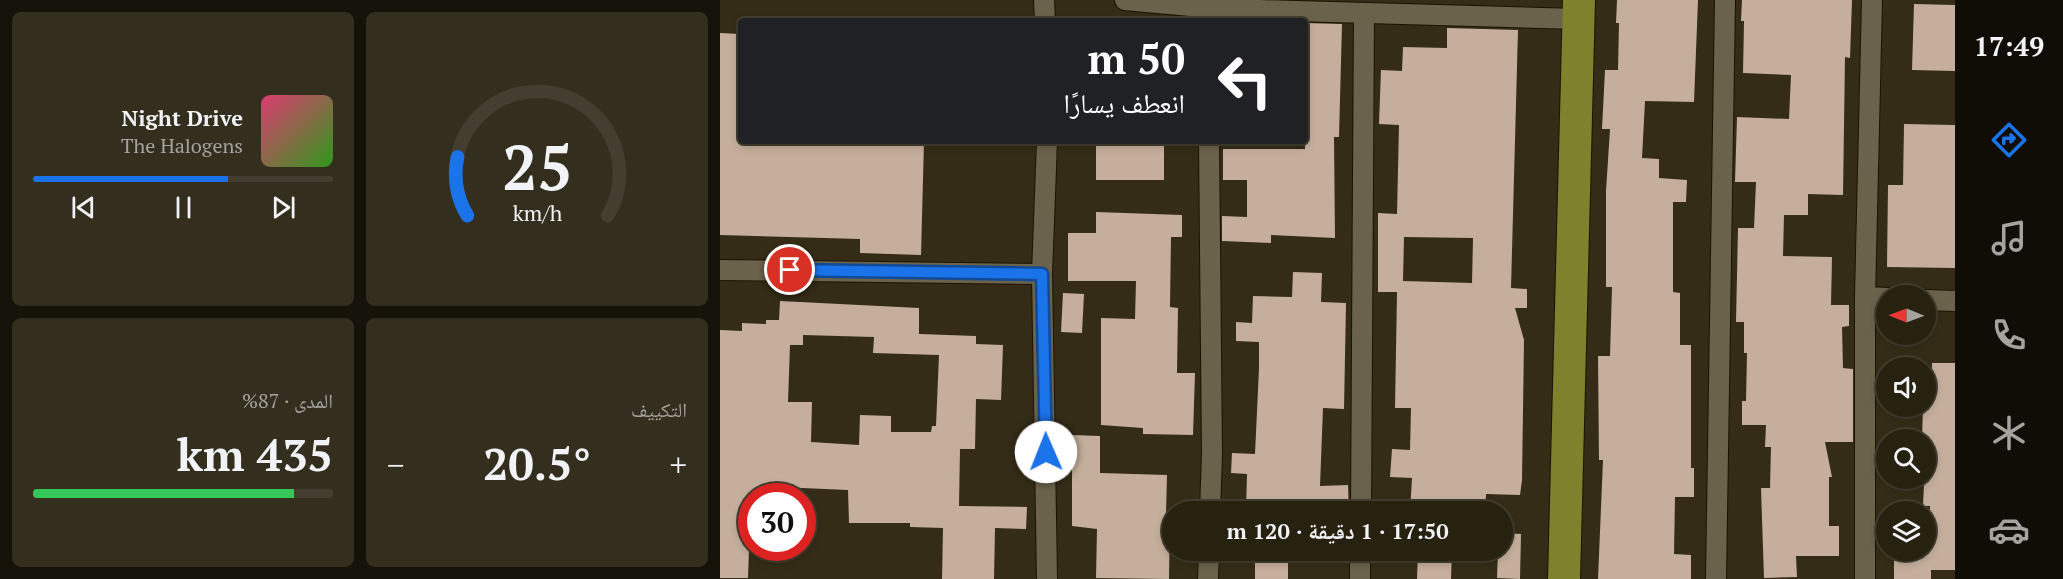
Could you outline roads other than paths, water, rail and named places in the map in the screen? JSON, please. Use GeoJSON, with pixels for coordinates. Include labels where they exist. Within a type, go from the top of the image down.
{"type":"FeatureCollection","features":[{"type":"Feature","properties":{"kind":"main road"},"geometry":{"type":"LineString","coordinates":[[1564,579],[1579,9]]}},
{"type":"Feature","properties":{"kind":"street"},"geometry":{"type":"LineString","coordinates":[[1044,0],[1045,18]]}},
{"type":"Feature","properties":{"kind":"street"},"geometry":{"type":"LineString","coordinates":[[1125,0],[1215,9],[1364,13],[1579,9]]}},
{"type":"Feature","properties":{"kind":"street"},"geometry":{"type":"LineString","coordinates":[[1716,579],[1725,0]]}},
{"type":"Feature","properties":{"kind":"street"},"geometry":{"type":"LineString","coordinates":[[1864,579],[1865,297],[1872,0]]}},
{"type":"Feature","properties":{"kind":"street"},"geometry":{"type":"LineString","coordinates":[[1361,501],[1364,13]]}},
{"type":"Feature","properties":{"kind":"street"},"geometry":{"type":"LineString","coordinates":[[1047,144],[1042,274],[1047,579]]}},
{"type":"Feature","properties":{"kind":"street"},"geometry":{"type":"LineString","coordinates":[[1209,144],[1210,501]]}},
{"type":"Feature","properties":{"kind":"street"},"geometry":{"type":"LineString","coordinates":[[720,270],[1042,274]]}},
{"type":"Feature","properties":{"kind":"street"},"geometry":{"type":"LineString","coordinates":[[1865,297],[1876,298]]}},
{"type":"Feature","properties":{"kind":"street"},"geometry":{"type":"LineString","coordinates":[[1936,300],[1955,301]]}},
{"type":"Feature","properties":{"kind":"street"},"geometry":{"type":"LineString","coordinates":[[1208,579],[1209,561]]}},
{"type":"Feature","properties":{"kind":"street"},"geometry":{"type":"LineString","coordinates":[[1360,561],[1360,579]]}}]}
